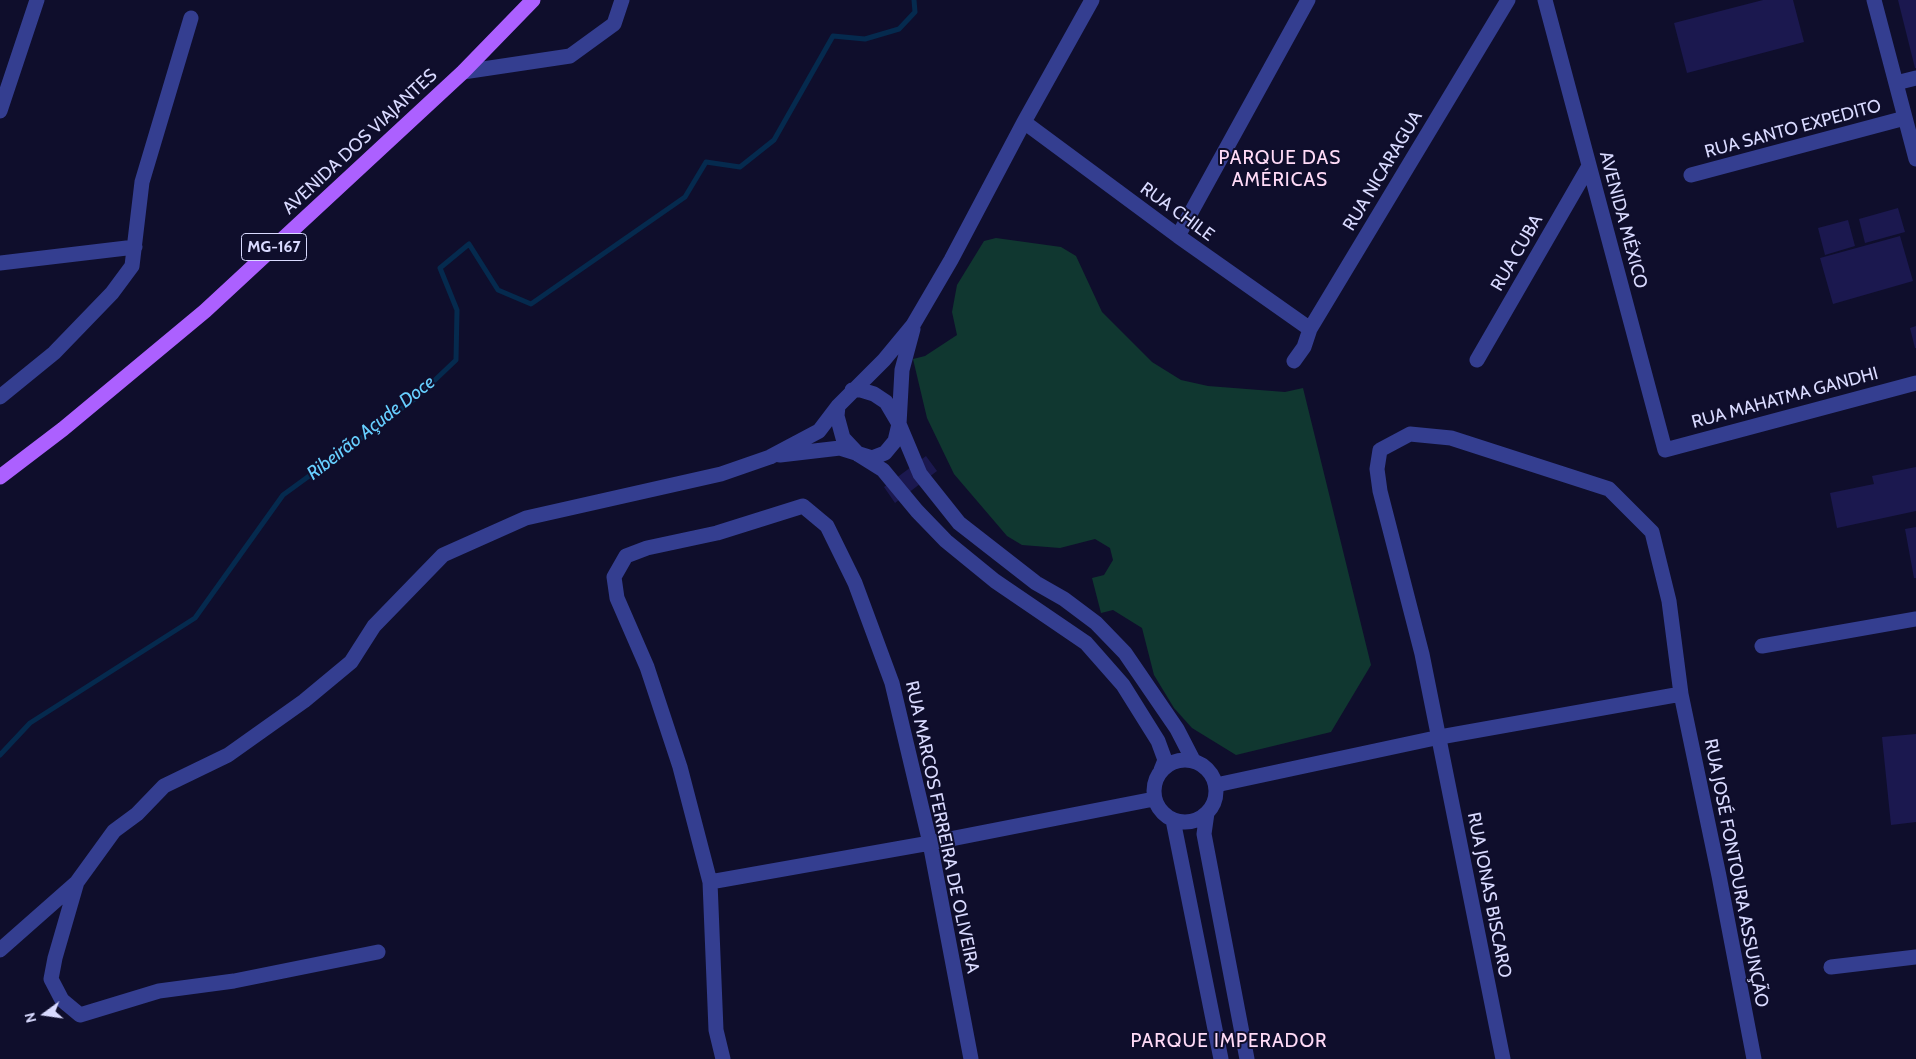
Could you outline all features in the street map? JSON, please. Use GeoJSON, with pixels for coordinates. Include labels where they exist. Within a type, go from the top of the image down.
{"type":"FeatureCollection","features":[{"type":"Feature","properties":{"kind":"main road","name":"AVENIDA DOS VIAJANTES"},"geometry":{"type":"LineString","coordinates":[[0,477],[64,429],[205,311],[463,72],[533,0]]}},
{"type":"Feature","properties":{"kind":"street"},"geometry":{"type":"LineString","coordinates":[[0,112],[37,0]]}},
{"type":"Feature","properties":{"kind":"street"},"geometry":{"type":"LineString","coordinates":[[463,72],[570,56],[614,24],[622,0]]}},
{"type":"Feature","properties":{"kind":"street"},"geometry":{"type":"LineString","coordinates":[[0,950],[77,882],[114,832],[137,814],[164,786],[228,755],[304,701],[351,662],[374,626],[443,555],[526,518],[722,474],[770,457],[819,431],[852,390],[884,360],[914,325],[1092,0]]}},
{"type":"Feature","properties":{"kind":"street"},"geometry":{"type":"LineString","coordinates":[[1178,236],[1308,0]]}},
{"type":"Feature","properties":{"kind":"street","name":"RUA NICARAGUA"},"geometry":{"type":"LineString","coordinates":[[1294,361],[1304,347],[1310,329],[1508,0]]}},
{"type":"Feature","properties":{"kind":"street","name":"AVENIDA MÉXICO"},"geometry":{"type":"LineString","coordinates":[[1545,0],[1665,450]]}},
{"type":"Feature","properties":{"kind":"street"},"geometry":{"type":"LineString","coordinates":[[1874,0],[1916,160]]}},
{"type":"Feature","properties":{"kind":"street"},"geometry":{"type":"LineString","coordinates":[[0,397],[54,353],[112,293],[132,266],[136,247],[142,182],[191,18]]}},
{"type":"Feature","properties":{"kind":"street"},"geometry":{"type":"LineString","coordinates":[[1896,83],[1916,78]]}},
{"type":"Feature","properties":{"kind":"street","name":"RUA SANTO EXPEDITO"},"geometry":{"type":"LineString","coordinates":[[1691,175],[1905,118]]}},
{"type":"Feature","properties":{"kind":"street","name":"RUA CHILE"},"geometry":{"type":"LineString","coordinates":[[1024,122],[1178,236],[1310,329]]}},
{"type":"Feature","properties":{"kind":"street","name":"RUA CUBA"},"geometry":{"type":"LineString","coordinates":[[1477,360],[1590,166]]}},
{"type":"Feature","properties":{"kind":"street"},"geometry":{"type":"LineString","coordinates":[[0,263],[136,247]]}},
{"type":"Feature","properties":{"kind":"street"},"geometry":{"type":"LineString","coordinates":[[770,457],[840,448],[872,458],[884,453],[895,441],[899,424],[902,370],[914,325]]}},
{"type":"Feature","properties":{"kind":"street","name":"RUA MAHATMA GANDHI"},"geometry":{"type":"LineString","coordinates":[[1665,450],[1916,383]]}},
{"type":"Feature","properties":{"kind":"street"},"geometry":{"type":"LineString","coordinates":[[852,390],[861,390],[874,394],[886,402],[899,424],[920,474],[959,522],[1036,583],[1064,599],[1096,623],[1125,653],[1177,730],[1193,760]]}},
{"type":"Feature","properties":{"kind":"street"},"geometry":{"type":"LineString","coordinates":[[838,406],[837,416],[843,438],[859,455],[883,470],[917,511],[946,541],[995,581],[1086,643],[1123,684],[1158,741],[1165,760],[1154,784],[1154,799],[1161,812],[1173,820],[1191,822],[1207,813]]}},
{"type":"Feature","properties":{"kind":"street","name":"RUA JOSÉ FONTOURA ASSUNÇÃO"},"geometry":{"type":"LineString","coordinates":[[1380,450],[1410,434],[1451,438],[1609,489],[1652,532],[1669,601],[1681,694],[1719,876],[1754,1059]]}},
{"type":"Feature","properties":{"kind":"street","name":"RUA JONAS BISCARO"},"geometry":{"type":"LineString","coordinates":[[1380,450],[1377,469],[1380,491],[1422,654],[1440,737],[1503,1059]]}},
{"type":"Feature","properties":{"kind":"street","name":"RUA MARCOS FERREIRA DE OLIVEIRA"},"geometry":{"type":"LineString","coordinates":[[710,882],[680,767],[647,667],[617,598],[614,577],[626,556],[647,548],[717,533],[803,506],[827,526],[856,583],[892,683],[930,842],[971,1059]]}},
{"type":"Feature","properties":{"kind":"street"},"geometry":{"type":"LineString","coordinates":[[1762,646],[1916,619]]}},
{"type":"Feature","properties":{"kind":"street"},"geometry":{"type":"LineString","coordinates":[[1216,785],[1440,737],[1681,694]]}},
{"type":"Feature","properties":{"kind":"street"},"geometry":{"type":"LineString","coordinates":[[1160,770],[1175,760],[1193,760],[1208,769],[1216,785],[1215,800],[1207,813],[1204,834],[1247,1059]]}},
{"type":"Feature","properties":{"kind":"street"},"geometry":{"type":"LineString","coordinates":[[723,1059],[716,1030],[710,882],[1154,799]]}},
{"type":"Feature","properties":{"kind":"street"},"geometry":{"type":"LineString","coordinates":[[1173,820],[1221,1059]]}},
{"type":"Feature","properties":{"kind":"street"},"geometry":{"type":"LineString","coordinates":[[77,882],[54,958],[51,979],[62,1000],[80,1015],[159,991],[234,981],[378,952]]}},
{"type":"Feature","properties":{"kind":"street"},"geometry":{"type":"LineString","coordinates":[[1831,967],[1916,957]]}},
{"type":"Feature","properties":{"kind":"green space"},"geometry":{"type":"Polygon","coordinates":[[[996,238],[1061,247],[1076,256],[1102,312],[1152,362],[1181,380],[1208,386],[1285,392],[1303,388],[1371,665],[1331,732],[1236,755],[1192,728],[1174,708],[1154,675],[1142,628],[1113,610],[1101,613],[1092,578],[1104,575],[1113,560],[1110,548],[1095,539],[1060,548],[1022,545],[1007,536],[954,474],[927,418],[913,359],[925,356],[957,335],[952,312],[957,285],[984,241],[996,238]]]}},
{"type":"Feature","properties":{"kind":"building"},"geometry":{"type":"Polygon","coordinates":[[[1763,0],[1793,0],[1804,42],[1687,73],[1674,23],[1763,0]]]}},
{"type":"Feature","properties":{"kind":"building"},"geometry":{"type":"Polygon","coordinates":[[[1898,0],[1916,0],[1916,68],[1915,68],[1898,0]]]}},
{"type":"Feature","properties":{"kind":"building"},"geometry":{"type":"Polygon","coordinates":[[[1898,208],[1905,232],[1865,243],[1859,219],[1898,208]]]}},
{"type":"Feature","properties":{"kind":"building"},"geometry":{"type":"Polygon","coordinates":[[[1848,220],[1855,246],[1825,255],[1818,228],[1848,220]]]}},
{"type":"Feature","properties":{"kind":"building"},"geometry":{"type":"Polygon","coordinates":[[[1900,236],[1913,281],[1833,304],[1820,258],[1900,236]]]}},
{"type":"Feature","properties":{"kind":"building"},"geometry":{"type":"Polygon","coordinates":[[[1916,326],[1916,348],[1915,348],[1910,328],[1916,326]]]}},
{"type":"Feature","properties":{"kind":"building"},"geometry":{"type":"Polygon","coordinates":[[[926,456],[937,471],[895,503],[884,487],[926,456]]]}},
{"type":"Feature","properties":{"kind":"building"},"geometry":{"type":"Polygon","coordinates":[[[1916,467],[1916,511],[1837,528],[1830,493],[1874,484],[1872,476],[1916,467]]]}},
{"type":"Feature","properties":{"kind":"building"},"geometry":{"type":"Polygon","coordinates":[[[1916,527],[1916,578],[1914,578],[1905,529],[1916,527]]]}},
{"type":"Feature","properties":{"kind":"building"},"geometry":{"type":"Polygon","coordinates":[[[1916,734],[1916,822],[1891,825],[1882,737],[1916,734]]]}},
{"type":"Feature","properties":{"kind":"waterway","name":"Ribeirão Açude Doce"},"geometry":{"type":"LineString","coordinates":[[0,755],[30,723],[195,618],[283,495],[416,398],[456,360],[457,310],[440,268],[469,244],[498,290],[531,304],[685,197],[706,162],[740,167],[774,140],[833,36],[865,39],[899,29],[915,12],[914,0]]}},
{"type":"Feature","properties":{"kind":"district","name":"PARQUE DAS AMÉRICAS"},"geometry":{"type":"Point","coordinates":[1280,169]}},
{"type":"Feature","properties":{"kind":"district","name":"PARQUE IMPERADOR"},"geometry":{"type":"Point","coordinates":[1229,1041]}}]}
